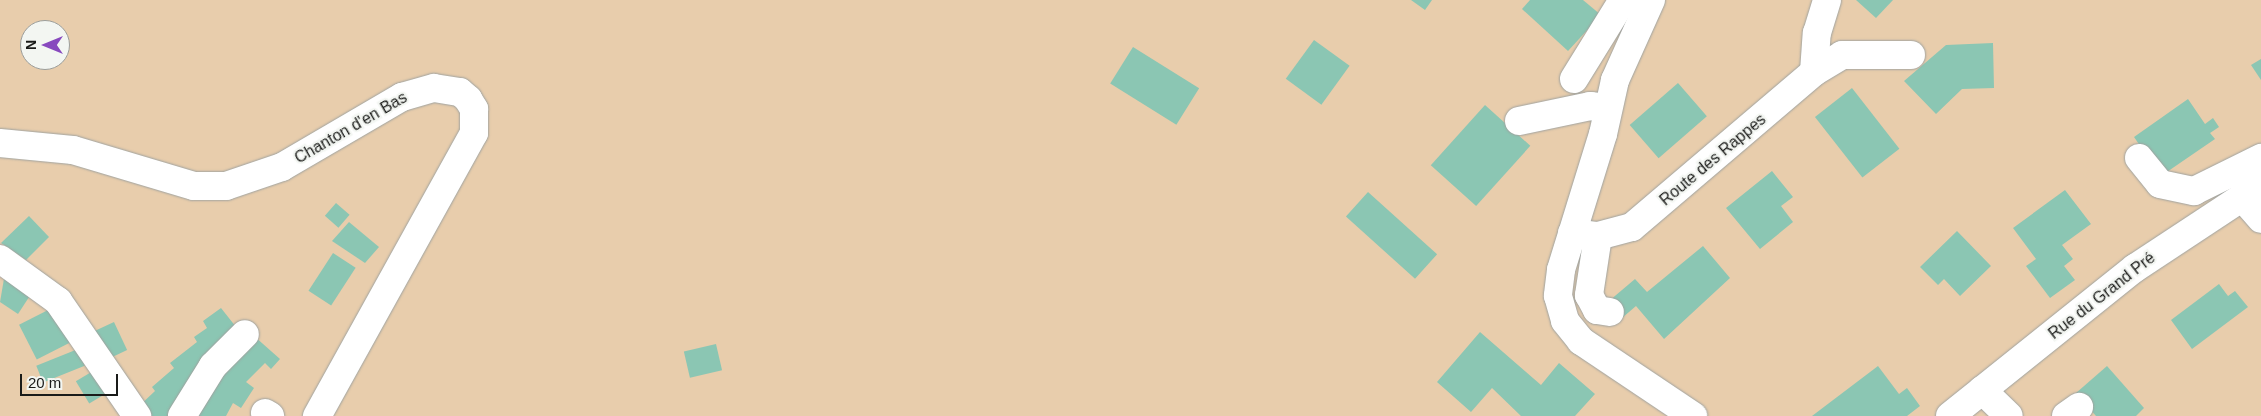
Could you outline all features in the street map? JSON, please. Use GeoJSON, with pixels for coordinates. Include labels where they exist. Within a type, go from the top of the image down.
{"type":"FeatureCollection","features":[{"type":"Feature","properties":{"kind":"street"},"geometry":{"type":"LineString","coordinates":[[1574,79],[1623,0]]}},
{"type":"Feature","properties":{"kind":"street"},"geometry":{"type":"LineString","coordinates":[[1610,312],[1597,310],[1588,295],[1585,235],[1608,108],[1624,52],[1650,0]]}},
{"type":"Feature","properties":{"kind":"street"},"geometry":{"type":"LineString","coordinates":[[1814,72],[1817,33],[1828,0]]}},
{"type":"Feature","properties":{"kind":"street","name":"Route des Rappes"},"geometry":{"type":"LineString","coordinates":[[1585,235],[1621,232],[1640,221],[1814,72],[1842,55],[1911,55]]}},
{"type":"Feature","properties":{"kind":"street","name":"Chanton d'en Bas"},"geometry":{"type":"LineString","coordinates":[[0,143],[73,150],[194,186],[226,186],[282,167],[402,97],[441,88],[468,99],[474,109],[474,133],[317,416]]}},
{"type":"Feature","properties":{"kind":"street"},"geometry":{"type":"LineString","coordinates":[[1519,121],[1590,106],[1608,108]]}},
{"type":"Feature","properties":{"kind":"street"},"geometry":{"type":"LineString","coordinates":[[2138,158],[2160,184],[2194,191],[2261,158]]}},
{"type":"Feature","properties":{"kind":"street"},"geometry":{"type":"LineString","coordinates":[[2252,191],[2261,219]]}},
{"type":"Feature","properties":{"kind":"street","name":"Rue du Grand Pré"},"geometry":{"type":"LineString","coordinates":[[1950,416],[2135,268],[2252,191]]}},
{"type":"Feature","properties":{"kind":"street"},"geometry":{"type":"LineString","coordinates":[[1585,235],[1558,296],[1572,332],[1600,357],[1694,416]]}},
{"type":"Feature","properties":{"kind":"street"},"geometry":{"type":"LineString","coordinates":[[0,259],[58,301],[137,416]]}},
{"type":"Feature","properties":{"kind":"street"},"geometry":{"type":"LineString","coordinates":[[182,416],[213,366],[245,334]]}},
{"type":"Feature","properties":{"kind":"street"},"geometry":{"type":"LineString","coordinates":[[1982,390],[2009,416]]}},
{"type":"Feature","properties":{"kind":"shaded area"},"geometry":{"type":"Polygon","coordinates":[[[0,0],[2261,0],[2261,416],[0,416],[0,0]]]}},
{"type":"Feature","properties":{"kind":"building"},"geometry":{"type":"Polygon","coordinates":[[[1411,0],[1432,0],[1425,10],[1411,0]]]}},
{"type":"Feature","properties":{"kind":"building"},"geometry":{"type":"Polygon","coordinates":[[[1530,0],[1583,0],[1601,15],[1568,51],[1522,9],[1530,0]]]}},
{"type":"Feature","properties":{"kind":"building"},"geometry":{"type":"Polygon","coordinates":[[[1856,0],[1893,0],[1876,18],[1856,0]]]}},
{"type":"Feature","properties":{"kind":"building"},"geometry":{"type":"Polygon","coordinates":[[[1314,40],[1350,66],[1321,105],[1286,79],[1314,40]]]}},
{"type":"Feature","properties":{"kind":"building"},"geometry":{"type":"Polygon","coordinates":[[[1993,43],[1994,88],[1962,89],[1936,114],[1904,81],[1946,45],[1993,43]]]}},
{"type":"Feature","properties":{"kind":"building"},"geometry":{"type":"Polygon","coordinates":[[[1133,47],[1199,88],[1176,125],[1110,83],[1133,47]]]}},
{"type":"Feature","properties":{"kind":"building"},"geometry":{"type":"Polygon","coordinates":[[[2261,59],[2261,80],[2251,65],[2261,59]]]}},
{"type":"Feature","properties":{"kind":"building"},"geometry":{"type":"Polygon","coordinates":[[[1678,83],[1707,116],[1659,158],[1630,125],[1678,83]]]}},
{"type":"Feature","properties":{"kind":"building"},"geometry":{"type":"Polygon","coordinates":[[[1852,88],[1899,149],[1862,178],[1815,117],[1852,88]]]}},
{"type":"Feature","properties":{"kind":"building"},"geometry":{"type":"Polygon","coordinates":[[[2188,99],[2205,124],[2213,118],[2219,127],[2210,133],[2215,139],[2161,176],[2134,137],[2188,99]]]}},
{"type":"Feature","properties":{"kind":"building"},"geometry":{"type":"Polygon","coordinates":[[[1485,105],[1530,146],[1476,206],[1431,165],[1485,105]]]}},
{"type":"Feature","properties":{"kind":"building"},"geometry":{"type":"Polygon","coordinates":[[[1772,171],[1793,197],[1781,206],[1793,222],[1760,249],[1726,208],[1772,171]]]}},
{"type":"Feature","properties":{"kind":"building"},"geometry":{"type":"Polygon","coordinates":[[[2065,190],[2091,224],[2062,245],[2073,259],[2064,266],[2075,280],[2050,298],[2026,266],[2036,259],[2013,228],[2065,190]]]}},
{"type":"Feature","properties":{"kind":"building"},"geometry":{"type":"Polygon","coordinates":[[[1368,192],[1437,254],[1415,279],[1346,217],[1368,192]]]}},
{"type":"Feature","properties":{"kind":"building"},"geometry":{"type":"Polygon","coordinates":[[[336,203],[350,215],[338,228],[325,216],[336,203]]]}},
{"type":"Feature","properties":{"kind":"building"},"geometry":{"type":"Polygon","coordinates":[[[29,216],[49,237],[26,260],[1,243],[29,216]]]}},
{"type":"Feature","properties":{"kind":"building"},"geometry":{"type":"Polygon","coordinates":[[[349,222],[379,247],[365,263],[332,241],[349,222]]]}},
{"type":"Feature","properties":{"kind":"building"},"geometry":{"type":"Polygon","coordinates":[[[1957,231],[1991,266],[1960,296],[1944,279],[1938,285],[1920,267],[1957,231]]]}},
{"type":"Feature","properties":{"kind":"building"},"geometry":{"type":"Polygon","coordinates":[[[1703,246],[1730,278],[1664,339],[1636,306],[1622,318],[1609,301],[1635,279],[1647,292],[1703,246]]]}},
{"type":"Feature","properties":{"kind":"building"},"geometry":{"type":"Polygon","coordinates":[[[333,253],[356,268],[331,305],[308,291],[333,253]]]}},
{"type":"Feature","properties":{"kind":"building"},"geometry":{"type":"Polygon","coordinates":[[[5,273],[33,291],[18,314],[0,302],[5,273]]]}},
{"type":"Feature","properties":{"kind":"building"},"geometry":{"type":"Polygon","coordinates":[[[2219,284],[2228,296],[2235,291],[2248,307],[2192,349],[2171,320],[2219,284]]]}},
{"type":"Feature","properties":{"kind":"building"},"geometry":{"type":"Polygon","coordinates":[[[52,308],[70,343],[37,360],[19,325],[52,308]]]}},
{"type":"Feature","properties":{"kind":"building"},"geometry":{"type":"Polygon","coordinates":[[[221,308],[240,332],[176,416],[145,416],[137,408],[155,391],[152,387],[174,368],[170,363],[197,342],[194,337],[207,328],[203,321],[221,308]]]}},
{"type":"Feature","properties":{"kind":"building"},"geometry":{"type":"Polygon","coordinates":[[[114,322],[127,350],[104,361],[91,333],[114,322]]]}},
{"type":"Feature","properties":{"kind":"building"},"geometry":{"type":"Polygon","coordinates":[[[1480,332],[1541,385],[1559,363],[1595,394],[1575,416],[1521,416],[1492,388],[1471,412],[1437,382],[1480,332]]]}},
{"type":"Feature","properties":{"kind":"building"},"geometry":{"type":"Polygon","coordinates":[[[253,335],[280,359],[271,369],[265,363],[246,382],[254,388],[241,408],[233,403],[226,416],[187,416],[253,335]]]}},
{"type":"Feature","properties":{"kind":"building"},"geometry":{"type":"Polygon","coordinates":[[[716,344],[722,370],[690,378],[684,351],[716,344]]]}},
{"type":"Feature","properties":{"kind":"building"},"geometry":{"type":"Polygon","coordinates":[[[78,349],[85,366],[43,383],[36,366],[78,349]]]}},
{"type":"Feature","properties":{"kind":"building"},"geometry":{"type":"Polygon","coordinates":[[[1878,366],[1899,394],[1907,388],[1920,406],[1907,416],[1812,416],[1878,366]]]}},
{"type":"Feature","properties":{"kind":"building"},"geometry":{"type":"Polygon","coordinates":[[[2107,366],[2144,408],[2136,416],[2096,416],[2076,393],[2107,366]]]}},
{"type":"Feature","properties":{"kind":"building"},"geometry":{"type":"Polygon","coordinates":[[[93,371],[106,393],[89,404],[76,381],[93,371]]]}}]}
